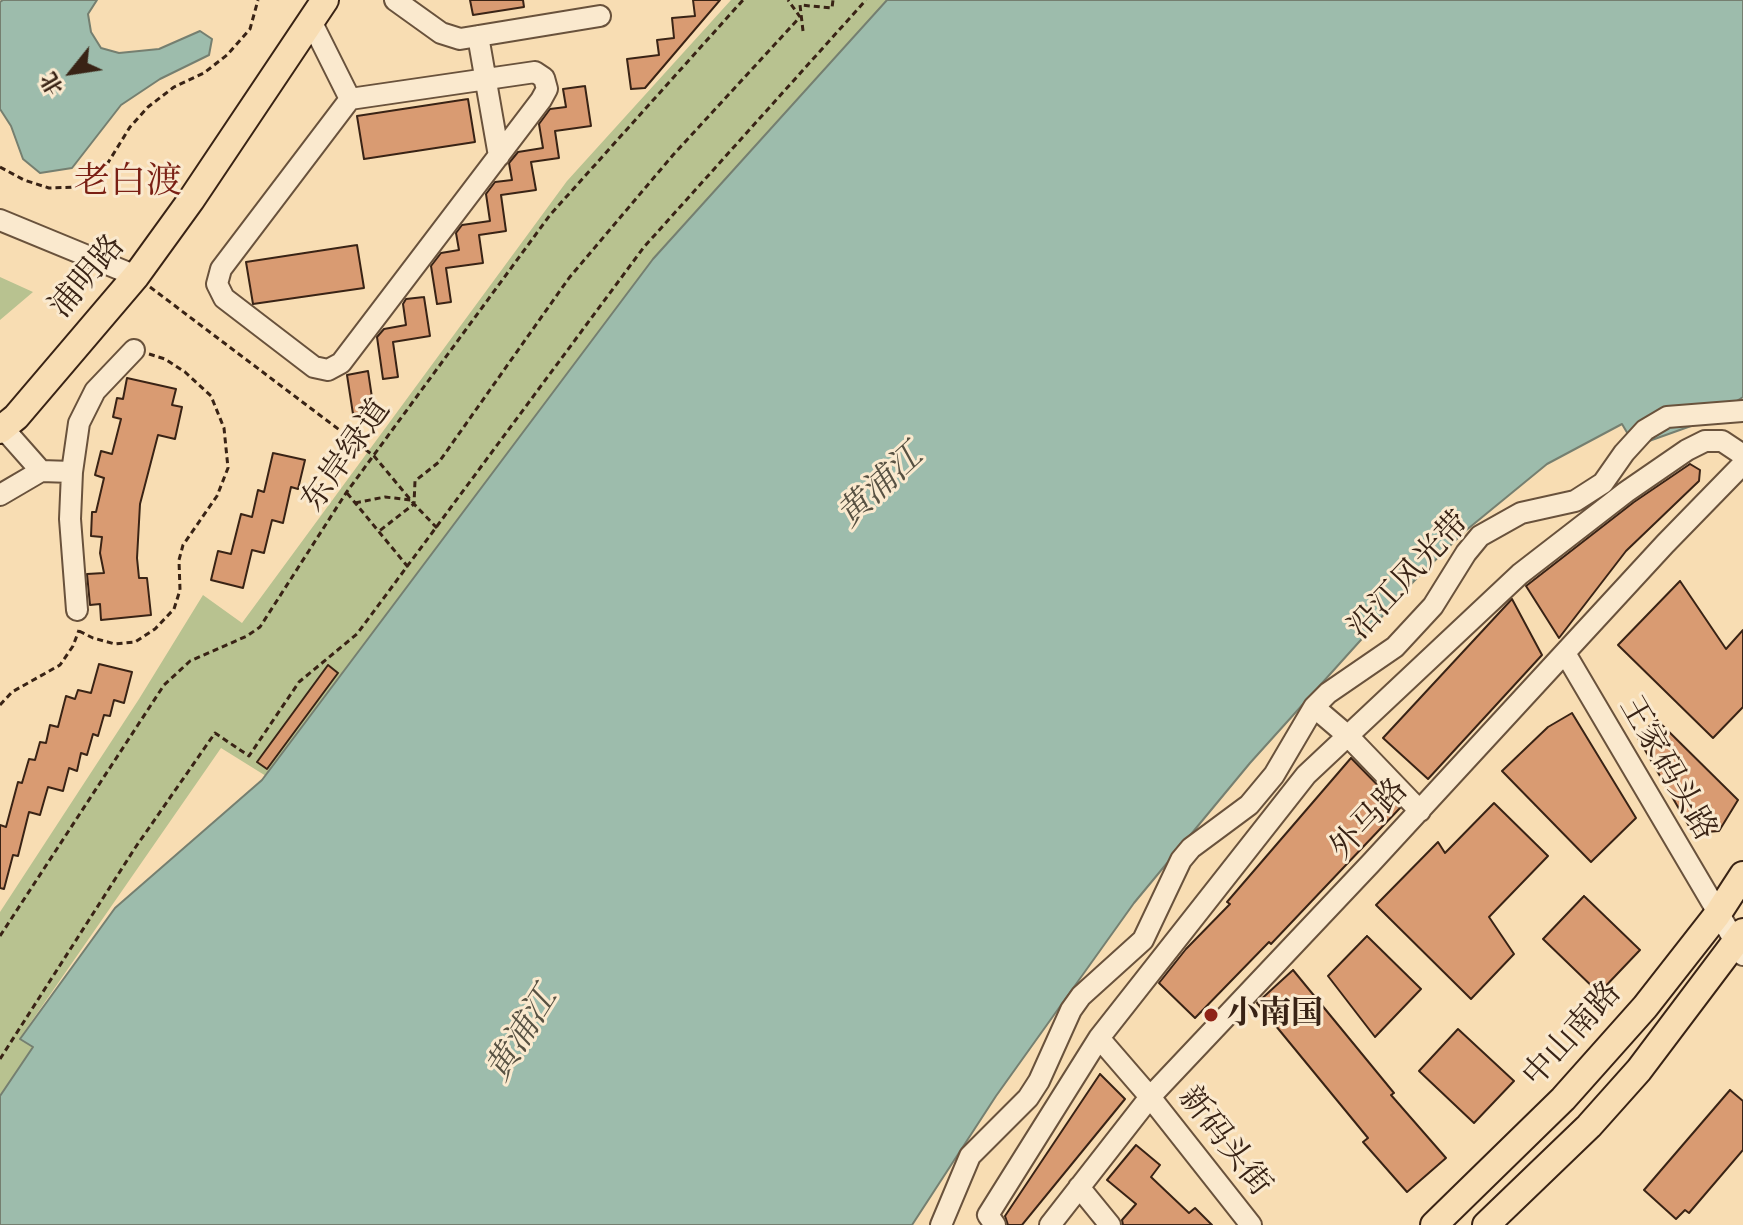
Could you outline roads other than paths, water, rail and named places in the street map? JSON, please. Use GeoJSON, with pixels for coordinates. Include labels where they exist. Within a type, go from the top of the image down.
{"type":"FeatureCollection","features":[{"type":"Feature","properties":{"kind":"main road","name":"浦明路"},"geometry":{"type":"LineString","coordinates":[[1,429],[16,417],[136,276],[318,11]]}},
{"type":"Feature","properties":{"kind":"main road","name":"中山南路"},"geometry":{"type":"LineString","coordinates":[[1434,1225],[1563,1099],[1645,1007],[1717,915],[1743,875]]}},
{"type":"Feature","properties":{"kind":"main road"},"geometry":{"type":"LineString","coordinates":[[1486,1225],[1589,1126],[1639,1070],[1741,944]]}},
{"type":"Feature","properties":{"kind":"street"},"geometry":{"type":"LineString","coordinates":[[404,3],[441,33],[460,39],[600,16]]}},
{"type":"Feature","properties":{"kind":"street"},"geometry":{"type":"LineString","coordinates":[[318,11],[350,99]]}},
{"type":"Feature","properties":{"kind":"street"},"geometry":{"type":"LineString","coordinates":[[478,36],[499,156]]}},
{"type":"Feature","properties":{"kind":"street"},"geometry":{"type":"LineString","coordinates":[[535,72],[544,78],[547,89],[341,363],[328,370],[314,367],[224,298],[217,284],[221,269],[350,99],[535,72]]}},
{"type":"Feature","properties":{"kind":"street"},"geometry":{"type":"LineString","coordinates":[[0,220],[136,276]]}},
{"type":"Feature","properties":{"kind":"street"},"geometry":{"type":"LineString","coordinates":[[77,610],[70,519],[79,423],[95,391],[134,350]]}},
{"type":"Feature","properties":{"kind":"street","name":"沿江风光带"},"geometry":{"type":"LineString","coordinates":[[941,1225],[970,1156],[1028,1098],[1039,1081],[1071,1010],[1081,996],[1143,940],[1181,860],[1191,848],[1249,805],[1274,775],[1314,707],[1328,693],[1395,647],[1433,606],[1480,536],[1521,513],[1575,501],[1603,483],[1645,430],[1667,417],[1743,411]]}},
{"type":"Feature","properties":{"kind":"street"},"geometry":{"type":"LineString","coordinates":[[1,429],[41,471]]}},
{"type":"Feature","properties":{"kind":"street"},"geometry":{"type":"LineString","coordinates":[[995,1225],[988,1215],[1099,1038],[1306,775],[1520,574],[1626,492],[1705,441],[1722,441],[1743,455]]}},
{"type":"Feature","properties":{"kind":"street","name":"外马路"},"geometry":{"type":"LineString","coordinates":[[1050,1225],[1150,1097],[1743,464]]}},
{"type":"Feature","properties":{"kind":"street"},"geometry":{"type":"LineString","coordinates":[[0,495],[41,471],[72,472]]}},
{"type":"Feature","properties":{"kind":"street","name":"王家码头路"},"geometry":{"type":"LineString","coordinates":[[1565,653],[1717,915],[1741,944]]}},
{"type":"Feature","properties":{"kind":"street"},"geometry":{"type":"LineString","coordinates":[[1314,707],[1348,736],[1420,811]]}},
{"type":"Feature","properties":{"kind":"street","name":"新码头街"},"geometry":{"type":"LineString","coordinates":[[1099,1038],[1150,1097],[1239,1220]]}},
{"type":"Feature","properties":{"kind":"street"},"geometry":{"type":"LineString","coordinates":[[1079,1187],[1110,1225]]}},
{"type":"Feature","properties":{"kind":"water"},"geometry":{"type":"Polygon","coordinates":[[[97,0],[88,14],[91,32],[101,48],[119,53],[159,49],[200,31],[212,39],[209,55],[160,79],[121,105],[72,168],[40,173],[23,159],[11,126],[0,109],[0,2],[97,0]]]}},
{"type":"Feature","properties":{"kind":"water","name":"黄浦江"},"geometry":{"type":"Polygon","coordinates":[[[887,0],[1743,0],[1743,397],[1705,421],[1635,446],[1622,424],[1547,464],[1464,532],[1414,581],[1250,763],[1134,903],[996,1096],[912,1225],[0,1225],[0,1096],[33,1047],[20,1039],[115,908],[262,780],[653,259],[887,0]]]}},
{"type":"Feature","properties":{"kind":"place","name":"小南国"},"geometry":{"type":"Point","coordinates":[1211,1015]}},
{"type":"Feature","properties":{"kind":"district","name":"老白渡"},"geometry":{"type":"Point","coordinates":[128,183]}}]}
